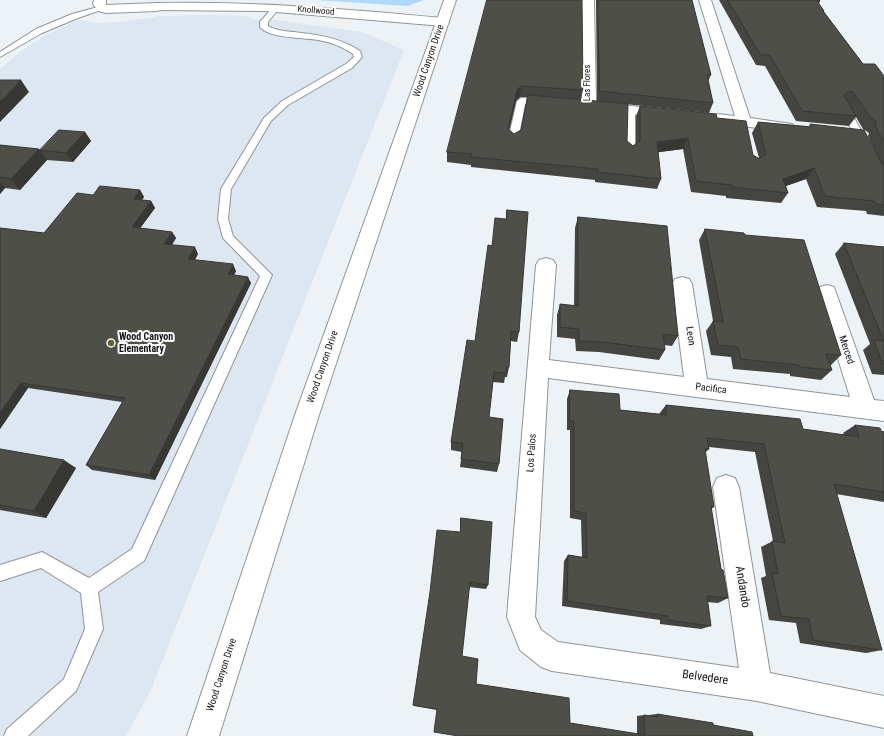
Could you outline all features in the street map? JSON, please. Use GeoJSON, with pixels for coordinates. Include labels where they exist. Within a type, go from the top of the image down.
{"type":"FeatureCollection","features":[{"type":"Feature","properties":{"kind":"street","name":"Wood Canyon Drive"},"geometry":{"type":"LineString","coordinates":[[202,736],[308,412],[450,0]]}},
{"type":"Feature","properties":{"kind":"street","name":"Las Flores"},"geometry":{"type":"LineString","coordinates":[[588,0],[585,105],[684,116]]}},
{"type":"Feature","properties":{"kind":"street"},"geometry":{"type":"LineString","coordinates":[[705,0],[745,126]]}},
{"type":"Feature","properties":{"kind":"street","name":"Knollwood"},"geometry":{"type":"LineString","coordinates":[[101,4],[116,9],[220,6],[276,7],[443,22]]}},
{"type":"Feature","properties":{"kind":"street"},"geometry":{"type":"LineString","coordinates":[[706,118],[745,126],[804,128]]}},
{"type":"Feature","properties":{"kind":"street"},"geometry":{"type":"LineString","coordinates":[[840,132],[860,134]]}},
{"type":"Feature","properties":{"kind":"street","name":"Los Palos"},"geometry":{"type":"LineString","coordinates":[[530,640],[522,617],[546,265]]}},
{"type":"Feature","properties":{"kind":"street","name":"Leon"},"geometry":{"type":"LineString","coordinates":[[682,284],[697,388]]}},
{"type":"Feature","properties":{"kind":"street","name":"Merced"},"geometry":{"type":"LineString","coordinates":[[827,292],[875,409]]}},
{"type":"Feature","properties":{"kind":"street","name":"Pacifica"},"geometry":{"type":"LineString","coordinates":[[538,368],[875,409]]}},
{"type":"Feature","properties":{"kind":"street","name":"Andando"},"geometry":{"type":"LineString","coordinates":[[726,487],[758,686]]}},
{"type":"Feature","properties":{"kind":"street","name":"Belvedere"},"geometry":{"type":"LineString","coordinates":[[530,640],[552,656],[758,686],[884,712]]}},
{"type":"Feature","properties":{"kind":"lane"},"geometry":{"type":"LineString","coordinates":[[0,55],[39,31],[101,4]]}},
{"type":"Feature","properties":{"kind":"lane"},"geometry":{"type":"LineString","coordinates":[[89,588],[138,555],[266,275],[228,238],[223,219],[226,189],[267,120],[285,103],[349,66],[358,57],[357,53],[353,50],[338,43],[312,37],[270,31],[264,27],[264,22],[276,7]]}},
{"type":"Feature","properties":{"kind":"lane"},"geometry":{"type":"LineString","coordinates":[[513,140],[521,101],[551,103]]}},
{"type":"Feature","properties":{"kind":"lane"},"geometry":{"type":"LineString","coordinates":[[843,106],[870,154]]}},
{"type":"Feature","properties":{"kind":"lane"},"geometry":{"type":"LineString","coordinates":[[630,152],[631,110]]}},
{"type":"Feature","properties":{"kind":"lane"},"geometry":{"type":"LineString","coordinates":[[0,573],[42,560],[89,588]]}},
{"type":"Feature","properties":{"kind":"lane"},"geometry":{"type":"LineString","coordinates":[[14,736],[70,685],[94,629],[89,588]]}},
{"type":"Feature","properties":{"kind":"shaded area"},"geometry":{"type":"Polygon","coordinates":[[[315,0],[424,0],[408,6],[315,0]]]}},
{"type":"Feature","properties":{"kind":"shaded area"},"geometry":{"type":"Polygon","coordinates":[[[160,16],[247,16],[252,19],[276,20],[362,32],[404,50],[151,690],[126,736],[0,736],[0,69],[24,49],[44,36],[78,20],[95,23],[120,22],[160,16]]]}},
{"type":"Feature","properties":{"kind":"building"},"geometry":{"type":"Polygon","coordinates":[[[487,0],[582,0],[583,90],[521,86],[517,90],[508,129],[514,134],[521,130],[528,95],[628,104],[627,141],[633,146],[640,141],[640,106],[716,114],[717,118],[746,121],[753,155],[759,159],[766,154],[758,122],[812,127],[810,124],[864,130],[882,164],[884,165],[884,205],[876,204],[874,201],[825,196],[814,168],[783,179],[788,193],[732,187],[732,185],[696,181],[688,138],[657,142],[661,179],[598,172],[598,169],[471,157],[472,154],[447,152],[487,0]]]}},
{"type":"Feature","properties":{"kind":"building"},"geometry":{"type":"Polygon","coordinates":[[[598,0],[692,0],[711,75],[707,75],[713,103],[600,91],[598,0]]]}},
{"type":"Feature","properties":{"kind":"building"},"geometry":{"type":"Polygon","coordinates":[[[728,0],[819,0],[820,1],[817,1],[823,11],[863,64],[875,64],[884,76],[884,142],[875,126],[877,122],[871,118],[853,92],[849,91],[844,95],[856,116],[802,111],[770,55],[761,55],[728,0]]]}},
{"type":"Feature","properties":{"kind":"building"},"geometry":{"type":"Polygon","coordinates":[[[0,80],[21,80],[0,102],[0,80]]]}},
{"type":"Feature","properties":{"kind":"building"},"geometry":{"type":"Polygon","coordinates":[[[59,130],[85,132],[66,153],[40,150],[59,130]]]}},
{"type":"Feature","properties":{"kind":"building"},"geometry":{"type":"Polygon","coordinates":[[[0,145],[39,149],[11,179],[0,177],[0,145]]]}},
{"type":"Feature","properties":{"kind":"building","name":"Wood Canyon Elementary"},"geometry":{"type":"Polygon","coordinates":[[[100,186],[140,190],[134,199],[151,201],[132,227],[172,232],[164,244],[195,247],[188,259],[233,264],[228,274],[248,277],[149,475],[86,465],[125,398],[21,383],[0,413],[0,228],[44,233],[77,193],[93,195],[100,186]]]}},
{"type":"Feature","properties":{"kind":"building"},"geometry":{"type":"Polygon","coordinates":[[[507,210],[528,212],[519,332],[511,331],[509,367],[507,367],[506,373],[494,372],[489,417],[503,419],[499,464],[461,459],[463,443],[451,442],[467,340],[475,341],[488,245],[492,246],[495,218],[506,219],[507,210]]]}},
{"type":"Feature","properties":{"kind":"building"},"geometry":{"type":"Polygon","coordinates":[[[578,217],[667,226],[678,336],[663,334],[665,350],[603,342],[579,341],[579,329],[560,327],[560,304],[578,306],[578,217]]]}},
{"type":"Feature","properties":{"kind":"building"},"geometry":{"type":"Polygon","coordinates":[[[705,229],[744,233],[745,235],[804,240],[841,355],[826,354],[832,370],[741,359],[738,347],[718,345],[713,321],[723,322],[705,229]]]}},
{"type":"Feature","properties":{"kind":"building"},"geometry":{"type":"Polygon","coordinates":[[[844,243],[884,247],[884,341],[844,243]]]}},
{"type":"Feature","properties":{"kind":"building"},"geometry":{"type":"Polygon","coordinates":[[[874,340],[884,341],[884,364],[883,364],[874,340]]]}},
{"type":"Feature","properties":{"kind":"building"},"geometry":{"type":"Polygon","coordinates":[[[570,390],[619,394],[620,410],[667,415],[666,405],[800,419],[803,429],[859,437],[855,425],[880,428],[881,431],[884,432],[884,492],[834,484],[882,650],[813,640],[809,619],[781,616],[772,573],[778,574],[772,541],[785,543],[764,444],[707,438],[709,449],[705,449],[714,507],[711,506],[721,569],[723,570],[728,598],[707,596],[711,626],[668,620],[668,616],[567,601],[568,555],[587,558],[586,513],[574,511],[574,421],[570,421],[570,390]]]}},
{"type":"Feature","properties":{"kind":"building"},"geometry":{"type":"Polygon","coordinates":[[[0,449],[64,460],[34,511],[0,505],[0,449]]]}},
{"type":"Feature","properties":{"kind":"building"},"geometry":{"type":"Polygon","coordinates":[[[461,518],[492,522],[488,585],[470,582],[462,656],[478,659],[476,684],[569,698],[570,723],[645,735],[644,715],[658,717],[657,714],[713,723],[713,725],[752,732],[753,736],[458,736],[434,732],[437,709],[413,705],[430,592],[437,530],[460,532],[461,518]]]}},
{"type":"Feature","properties":{"kind":"place","name":"Wood Canyon Elementary"},"geometry":{"type":"Point","coordinates":[111,343]}}]}
